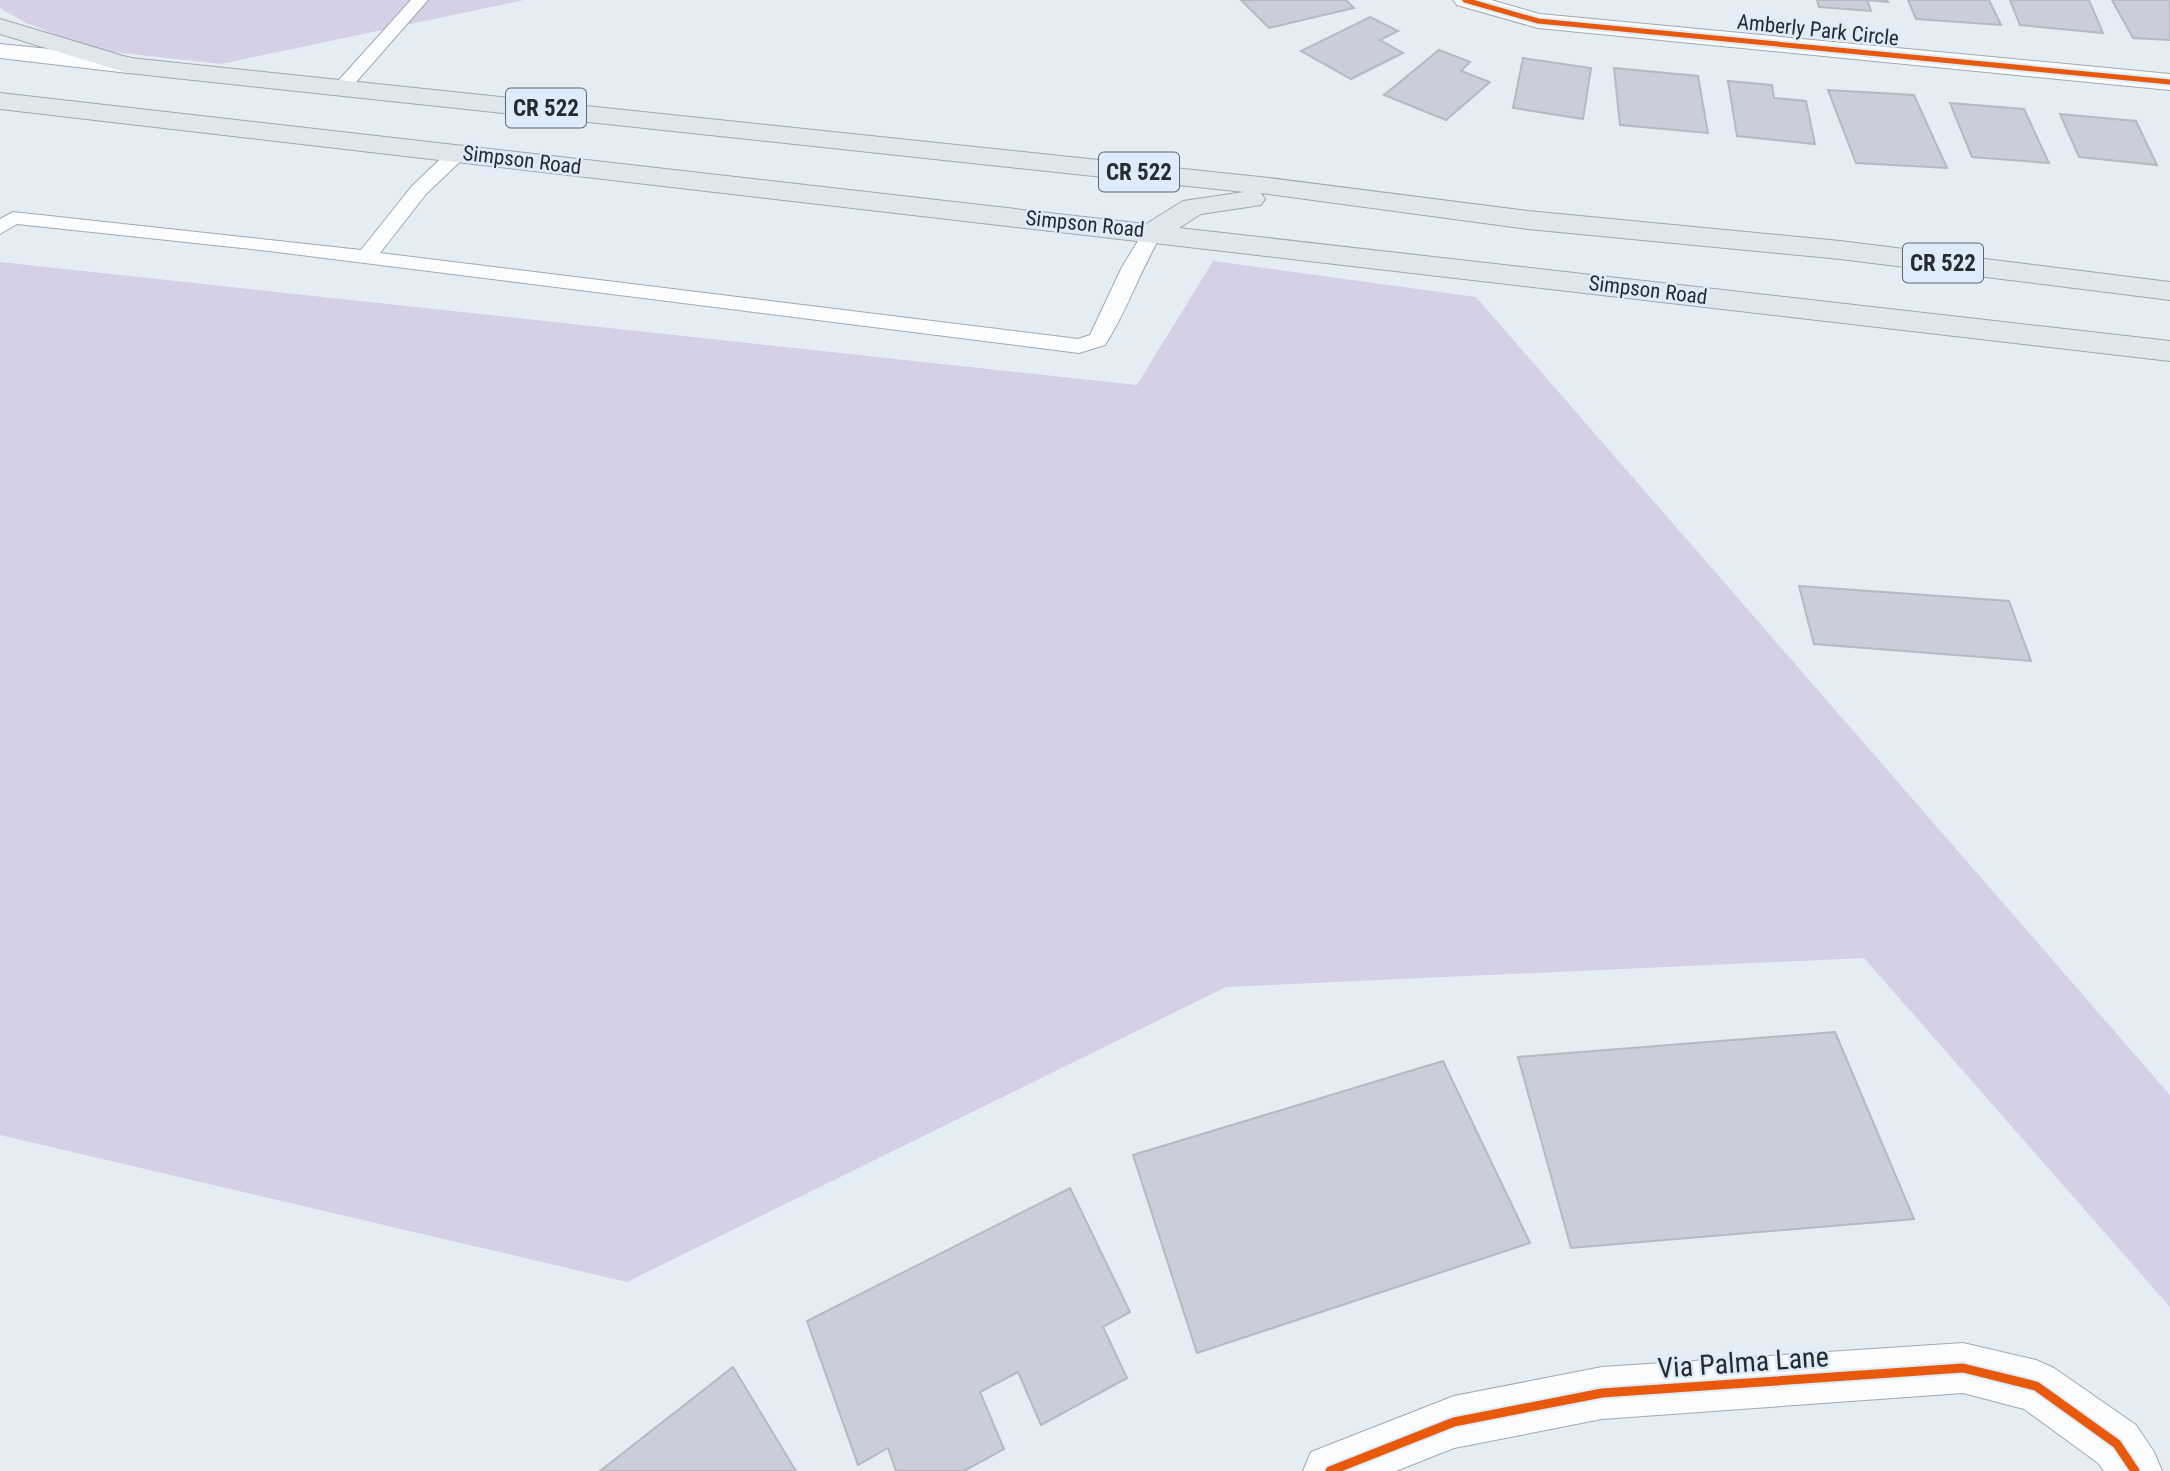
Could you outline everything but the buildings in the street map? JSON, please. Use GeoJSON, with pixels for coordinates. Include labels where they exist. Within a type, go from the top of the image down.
{"type":"FeatureCollection","features":[{"type":"Feature","properties":{"kind":"main road","name":"CR 522"},"geometry":{"type":"LineString","coordinates":[[0,26],[128,65],[344,85],[748,132],[1269,186],[1528,220],[1840,250],[2170,291]]}},
{"type":"Feature","properties":{"kind":"main road","name":"Simpson Road"},"geometry":{"type":"LineString","coordinates":[[0,101],[2170,351]]}},
{"type":"Feature","properties":{"kind":"main road"},"geometry":{"type":"LineString","coordinates":[[1153,232],[1193,207],[1262,198],[1427,218],[1528,220]]}},
{"type":"Feature","properties":{"kind":"street","name":"Amberly Park Circle"},"geometry":{"type":"LineString","coordinates":[[1465,0],[1538,21],[2170,82]]}},
{"type":"Feature","properties":{"kind":"street"},"geometry":{"type":"LineString","coordinates":[[0,51],[128,65]]}},
{"type":"Feature","properties":{"kind":"street","name":"Via Palma Lane"},"geometry":{"type":"LineString","coordinates":[[1331,1471],[1454,1422],[1602,1393],[1963,1368],[2036,1386],[2117,1444],[2135,1471]]}},
{"type":"Feature","properties":{"kind":"lane"},"geometry":{"type":"LineString","coordinates":[[344,85],[420,0]]}},
{"type":"Feature","properties":{"kind":"lane"},"geometry":{"type":"LineString","coordinates":[[365,258],[419,190],[459,152]]}},
{"type":"Feature","properties":{"kind":"lane"},"geometry":{"type":"LineString","coordinates":[[0,228],[12,218],[365,258],[1079,346],[1097,340],[1118,302],[1132,267],[1153,232]]}},
{"type":"Feature","properties":{"kind":"shaded area"},"geometry":{"type":"Polygon","coordinates":[[[0,0],[524,0],[221,64],[95,50],[26,23],[0,8],[0,0]]]}},
{"type":"Feature","properties":{"kind":"shaded area"},"geometry":{"type":"Polygon","coordinates":[[[1213,261],[1476,297],[2170,1095],[2170,1307],[1864,958],[1226,987],[627,1282],[0,1135],[0,262],[1137,385],[1213,261]]]}},
{"type":"Feature","properties":{"kind":"cycle path"},"geometry":{"type":"LineString","coordinates":[[1465,0],[1538,21],[2170,82]]}},
{"type":"Feature","properties":{"kind":"cycle path"},"geometry":{"type":"LineString","coordinates":[[1330,1471],[1454,1422],[1602,1393],[1963,1368],[2036,1386],[2117,1444],[2135,1471]]}}]}
